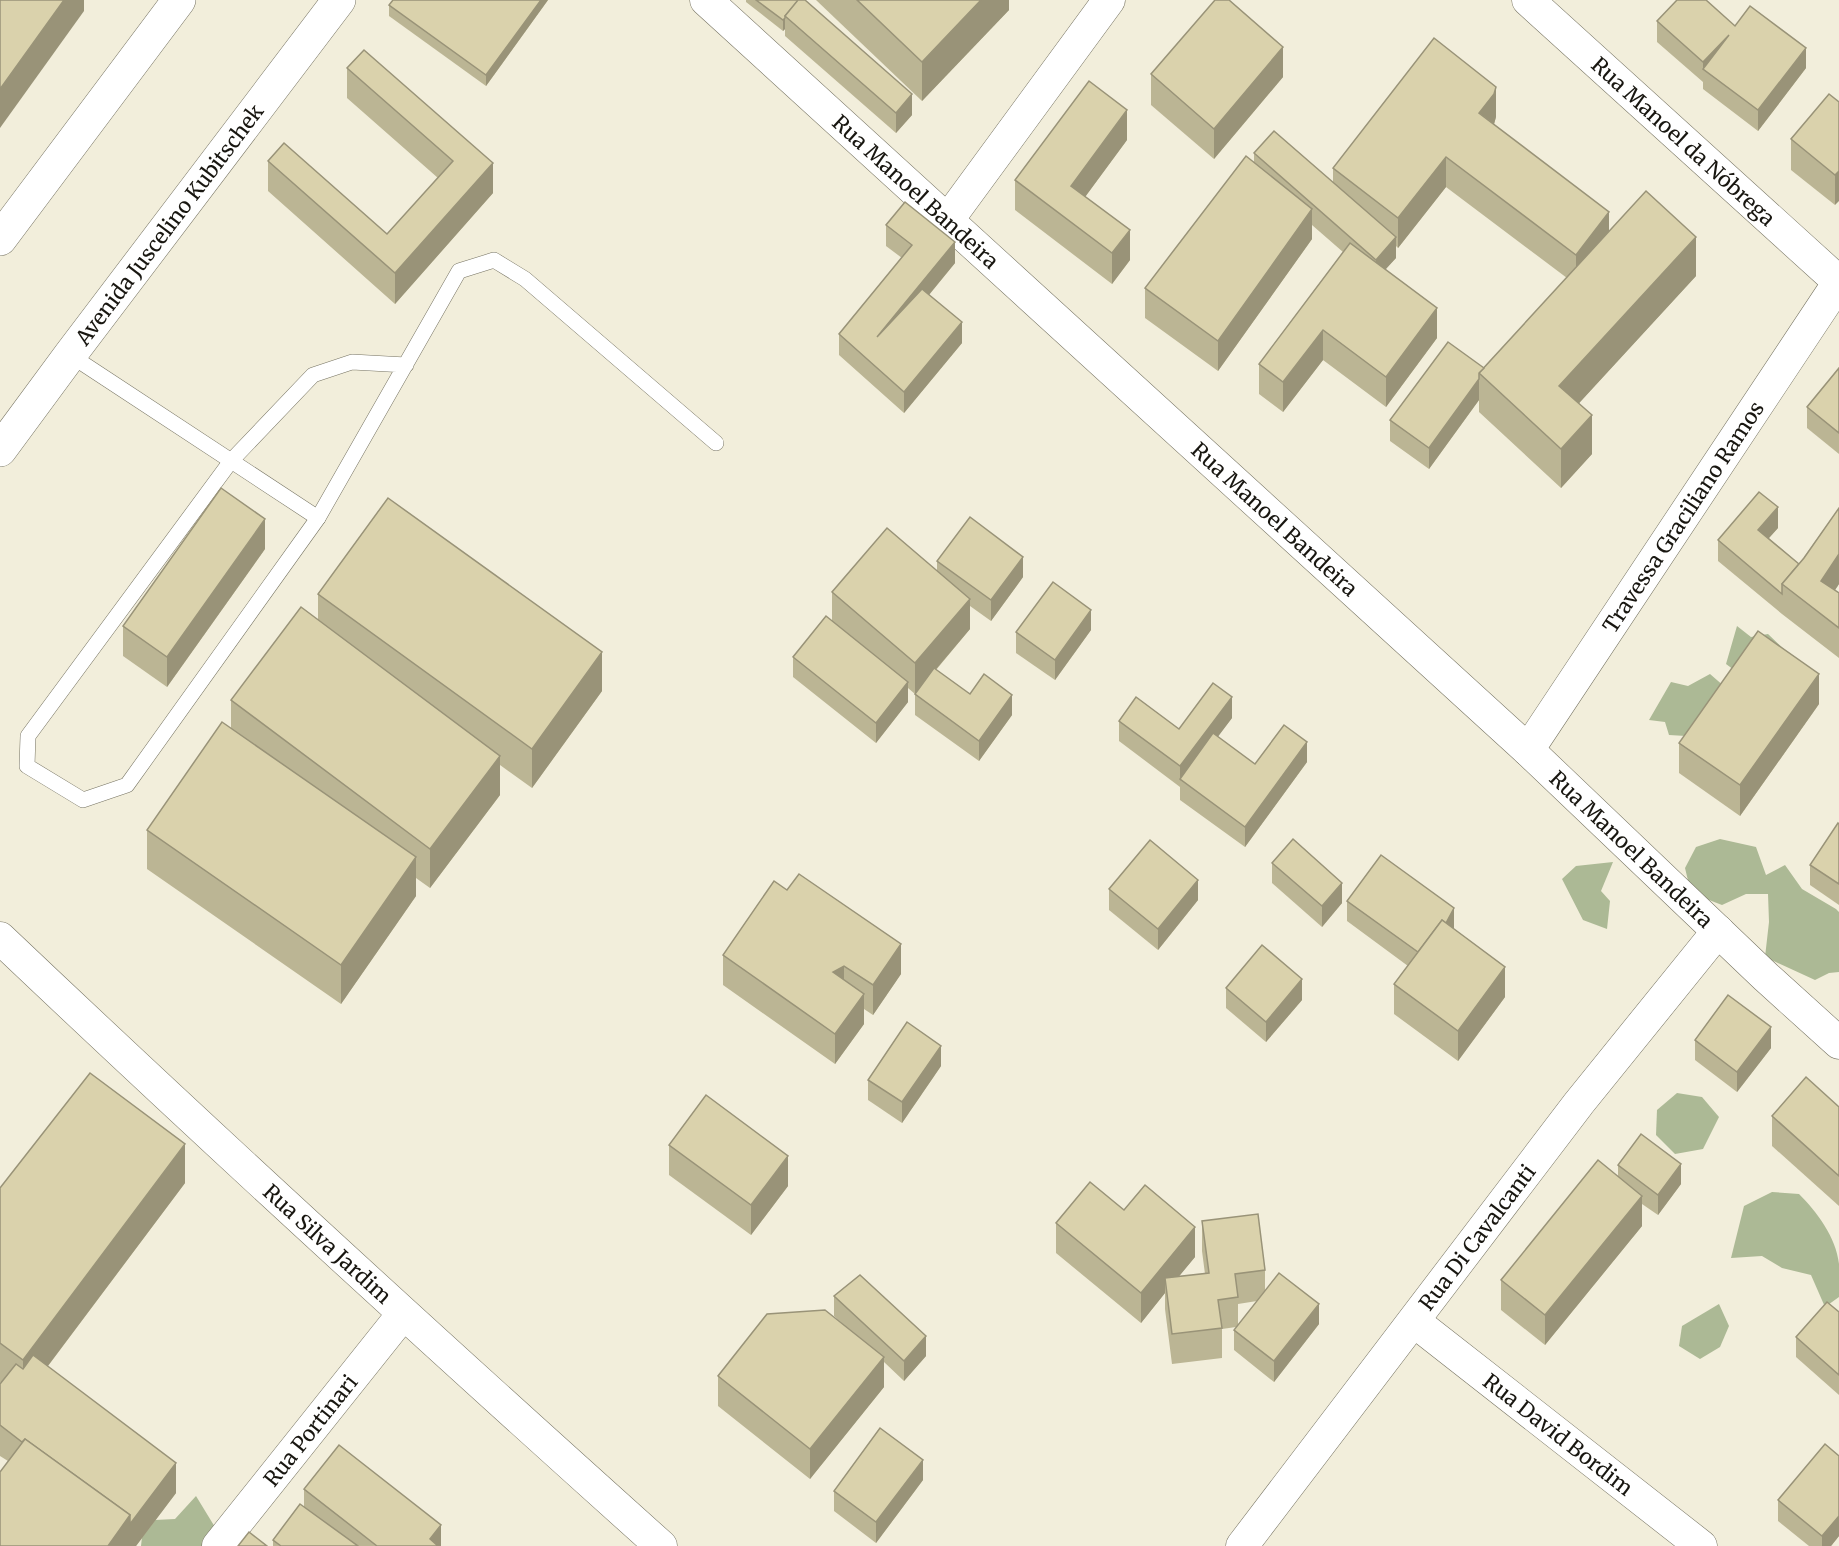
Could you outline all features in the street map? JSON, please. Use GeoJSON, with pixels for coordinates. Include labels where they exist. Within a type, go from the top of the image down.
{"type":"FeatureCollection","features":[{"type":"Feature","properties":{"kind":"main road"},"geometry":{"type":"LineString","coordinates":[[0,239],[179,0]]}},
{"type":"Feature","properties":{"kind":"main road","name":"Avenida Juscelino Kubitschek"},"geometry":{"type":"LineString","coordinates":[[0,450],[339,0]]}},
{"type":"Feature","properties":{"kind":"street","name":"Rua Manoel Bandeira"},"geometry":{"type":"LineString","coordinates":[[706,0],[1528,750],[1766,977],[1839,1043]]}},
{"type":"Feature","properties":{"kind":"street"},"geometry":{"type":"LineString","coordinates":[[947,221],[1109,0]]}},
{"type":"Feature","properties":{"kind":"street","name":"Rua Manoel da Nóbrega"},"geometry":{"type":"LineString","coordinates":[[1528,0],[1839,282]]}},
{"type":"Feature","properties":{"kind":"street","name":"Travessa Graciliano Ramos"},"geometry":{"type":"LineString","coordinates":[[1528,750],[1839,282]]}},
{"type":"Feature","properties":{"kind":"street","name":"Rua Di Cavalcanti"},"geometry":{"type":"LineString","coordinates":[[1242,1546],[1415,1322],[1579,1103],[1718,931]]}},
{"type":"Feature","properties":{"kind":"street","name":"Rua Silva Jardim"},"geometry":{"type":"LineString","coordinates":[[0,938],[403,1314],[661,1546]]}},
{"type":"Feature","properties":{"kind":"street","name":"Rua Portinari"},"geometry":{"type":"LineString","coordinates":[[218,1546],[403,1314]]}},
{"type":"Feature","properties":{"kind":"street","name":"Rua David Bordim"},"geometry":{"type":"LineString","coordinates":[[1415,1322],[1701,1546]]}},
{"type":"Feature","properties":{"kind":"lane"},"geometry":{"type":"LineString","coordinates":[[406,365],[352,362],[313,375],[231,461],[28,736],[27,766],[83,800],[127,785],[318,518],[406,365],[459,271],[494,260],[525,279],[716,443]]}},
{"type":"Feature","properties":{"kind":"lane"},"geometry":{"type":"LineString","coordinates":[[70,355],[318,518]]}},
{"type":"Feature","properties":{"kind":"green space"},"geometry":{"type":"Polygon","coordinates":[[[1737,626],[1751,637],[1768,634],[1789,654],[1757,687],[1726,664],[1737,626]]]}},
{"type":"Feature","properties":{"kind":"green space"},"geometry":{"type":"Polygon","coordinates":[[[1710,674],[1725,687],[1686,736],[1669,735],[1665,722],[1649,720],[1671,682],[1688,686],[1710,674]]]}},
{"type":"Feature","properties":{"kind":"green space"},"geometry":{"type":"Polygon","coordinates":[[[1720,839],[1756,847],[1766,875],[1785,865],[1802,889],[1839,912],[1839,972],[1829,973],[1815,980],[1765,957],[1769,922],[1768,894],[1746,894],[1722,905],[1691,893],[1685,868],[1696,847],[1720,839]]]}},
{"type":"Feature","properties":{"kind":"green space"},"geometry":{"type":"Polygon","coordinates":[[[1613,862],[1601,891],[1610,901],[1607,929],[1583,920],[1562,879],[1576,866],[1613,862]]]}},
{"type":"Feature","properties":{"kind":"green space"},"geometry":{"type":"Polygon","coordinates":[[[1677,1093],[1702,1097],[1719,1117],[1703,1149],[1675,1154],[1656,1135],[1657,1110],[1677,1093]]]}},
{"type":"Feature","properties":{"kind":"green space"},"geometry":{"type":"Polygon","coordinates":[[[1772,1192],[1799,1194],[1819,1217],[1830,1235],[1839,1264],[1839,1297],[1825,1307],[1811,1275],[1782,1268],[1762,1256],[1731,1258],[1744,1206],[1772,1192]]]}},
{"type":"Feature","properties":{"kind":"green space"},"geometry":{"type":"Polygon","coordinates":[[[1719,1304],[1729,1326],[1720,1347],[1700,1359],[1679,1346],[1682,1326],[1719,1304]]]}},
{"type":"Feature","properties":{"kind":"green space"},"geometry":{"type":"Polygon","coordinates":[[[196,1496],[221,1537],[210,1546],[141,1546],[142,1537],[155,1520],[175,1519],[196,1496]]]}},
{"type":"Feature","properties":{"kind":"building"},"geometry":{"type":"Polygon","coordinates":[[[0,0],[64,0],[0,89],[0,0]]]}},
{"type":"Feature","properties":{"kind":"building"},"geometry":{"type":"Polygon","coordinates":[[[393,0],[541,0],[486,75],[389,5],[393,0]]]}},
{"type":"Feature","properties":{"kind":"building"},"geometry":{"type":"Polygon","coordinates":[[[756,0],[797,0],[798,1],[783,20],[756,0]]]}},
{"type":"Feature","properties":{"kind":"building"},"geometry":{"type":"Polygon","coordinates":[[[798,0],[805,0],[912,94],[896,113],[785,16],[798,0]]]}},
{"type":"Feature","properties":{"kind":"building"},"geometry":{"type":"Polygon","coordinates":[[[857,0],[981,0],[922,62],[857,0]]]}},
{"type":"Feature","properties":{"kind":"building"},"geometry":{"type":"Polygon","coordinates":[[[1215,0],[1229,0],[1283,47],[1214,129],[1151,74],[1215,0]]]}},
{"type":"Feature","properties":{"kind":"building"},"geometry":{"type":"Polygon","coordinates":[[[1677,0],[1706,0],[1735,26],[1750,6],[1806,48],[1758,110],[1703,69],[1729,35],[1703,62],[1657,21],[1677,0]]]}},
{"type":"Feature","properties":{"kind":"building"},"geometry":{"type":"Polygon","coordinates":[[[1434,38],[1496,87],[1494,94],[1479,113],[1609,212],[1576,255],[1446,157],[1398,218],[1333,168],[1434,38]]]}},
{"type":"Feature","properties":{"kind":"building"},"geometry":{"type":"Polygon","coordinates":[[[364,50],[493,163],[395,273],[268,161],[284,143],[387,234],[453,161],[347,68],[364,50]]]}},
{"type":"Feature","properties":{"kind":"building"},"geometry":{"type":"Polygon","coordinates":[[[1089,81],[1127,110],[1071,186],[1130,230],[1112,253],[1015,180],[1089,81]]]}},
{"type":"Feature","properties":{"kind":"building"},"geometry":{"type":"Polygon","coordinates":[[[1829,94],[1839,102],[1839,171],[1835,175],[1791,139],[1829,94]]]}},
{"type":"Feature","properties":{"kind":"building"},"geometry":{"type":"Polygon","coordinates":[[[1274,131],[1396,237],[1376,260],[1254,153],[1274,131]]]}},
{"type":"Feature","properties":{"kind":"building"},"geometry":{"type":"Polygon","coordinates":[[[1246,156],[1312,209],[1218,341],[1145,288],[1246,156]]]}},
{"type":"Feature","properties":{"kind":"building"},"geometry":{"type":"Polygon","coordinates":[[[1646,191],[1696,237],[1559,386],[1592,415],[1561,449],[1479,373],[1646,191]]]}},
{"type":"Feature","properties":{"kind":"building"},"geometry":{"type":"Polygon","coordinates":[[[905,202],[955,242],[877,337],[922,289],[962,322],[904,392],[839,334],[912,245],[886,225],[905,202]]]}},
{"type":"Feature","properties":{"kind":"building"},"geometry":{"type":"Polygon","coordinates":[[[1350,243],[1437,308],[1386,377],[1323,330],[1283,382],[1259,364],[1350,243]]]}},
{"type":"Feature","properties":{"kind":"building"},"geometry":{"type":"Polygon","coordinates":[[[1448,342],[1484,368],[1479,373],[1479,379],[1429,448],[1390,420],[1448,342]]]}},
{"type":"Feature","properties":{"kind":"building"},"geometry":{"type":"Polygon","coordinates":[[[1839,368],[1839,433],[1807,407],[1839,368]]]}},
{"type":"Feature","properties":{"kind":"building"},"geometry":{"type":"Polygon","coordinates":[[[221,488],[265,519],[167,657],[123,626],[221,488]]]}},
{"type":"Feature","properties":{"kind":"building"},"geometry":{"type":"Polygon","coordinates":[[[1759,492],[1778,507],[1758,530],[1799,564],[1782,584],[1782,594],[1718,540],[1759,492]]]}},
{"type":"Feature","properties":{"kind":"building"},"geometry":{"type":"Polygon","coordinates":[[[388,498],[602,652],[532,749],[318,594],[388,498]]]}},
{"type":"Feature","properties":{"kind":"building"},"geometry":{"type":"Polygon","coordinates":[[[1839,508],[1839,554],[1821,581],[1839,593],[1839,628],[1782,584],[1804,558],[1839,508]]]}},
{"type":"Feature","properties":{"kind":"building"},"geometry":{"type":"Polygon","coordinates":[[[970,517],[1023,557],[991,600],[937,561],[970,517]]]}},
{"type":"Feature","properties":{"kind":"building"},"geometry":{"type":"Polygon","coordinates":[[[887,528],[970,599],[915,663],[832,592],[887,528]]]}},
{"type":"Feature","properties":{"kind":"building"},"geometry":{"type":"Polygon","coordinates":[[[1053,582],[1091,610],[1055,660],[1016,632],[1053,582]]]}},
{"type":"Feature","properties":{"kind":"building"},"geometry":{"type":"Polygon","coordinates":[[[301,607],[500,756],[430,849],[231,700],[301,607]]]}},
{"type":"Feature","properties":{"kind":"building"},"geometry":{"type":"Polygon","coordinates":[[[826,616],[908,682],[876,723],[793,657],[826,616]]]}},
{"type":"Feature","properties":{"kind":"building"},"geometry":{"type":"Polygon","coordinates":[[[1758,631],[1819,674],[1740,785],[1679,743],[1758,631]]]}},
{"type":"Feature","properties":{"kind":"building"},"geometry":{"type":"Polygon","coordinates":[[[934,668],[970,694],[984,674],[1012,695],[979,741],[915,694],[934,668]]]}},
{"type":"Feature","properties":{"kind":"building"},"geometry":{"type":"Polygon","coordinates":[[[1213,683],[1232,697],[1180,766],[1119,721],[1136,697],[1179,729],[1213,683]]]}},
{"type":"Feature","properties":{"kind":"building"},"geometry":{"type":"Polygon","coordinates":[[[222,722],[416,857],[341,965],[147,830],[222,722]]]}},
{"type":"Feature","properties":{"kind":"building"},"geometry":{"type":"Polygon","coordinates":[[[1284,725],[1307,742],[1245,827],[1180,779],[1213,733],[1255,764],[1284,725]]]}},
{"type":"Feature","properties":{"kind":"building"},"geometry":{"type":"Polygon","coordinates":[[[1839,824],[1839,884],[1810,865],[1839,824]]]}},
{"type":"Feature","properties":{"kind":"building"},"geometry":{"type":"Polygon","coordinates":[[[1293,839],[1342,883],[1322,906],[1272,863],[1293,839]]]}},
{"type":"Feature","properties":{"kind":"building"},"geometry":{"type":"Polygon","coordinates":[[[1150,840],[1198,880],[1158,929],[1109,889],[1150,840]]]}},
{"type":"Feature","properties":{"kind":"building"},"geometry":{"type":"Polygon","coordinates":[[[1381,855],[1454,908],[1446,923],[1442,920],[1418,952],[1347,901],[1381,855]]]}},
{"type":"Feature","properties":{"kind":"building"},"geometry":{"type":"Polygon","coordinates":[[[799,874],[901,944],[873,985],[844,966],[833,972],[864,994],[835,1034],[723,955],[774,881],[787,890],[799,874]]]}},
{"type":"Feature","properties":{"kind":"building"},"geometry":{"type":"Polygon","coordinates":[[[1442,920],[1505,967],[1458,1031],[1394,984],[1442,920]]]}},
{"type":"Feature","properties":{"kind":"building"},"geometry":{"type":"Polygon","coordinates":[[[1262,945],[1302,979],[1266,1022],[1226,988],[1262,945]]]}},
{"type":"Feature","properties":{"kind":"building"},"geometry":{"type":"Polygon","coordinates":[[[1728,995],[1771,1027],[1737,1072],[1695,1040],[1728,995]]]}},
{"type":"Feature","properties":{"kind":"building"},"geometry":{"type":"Polygon","coordinates":[[[907,1022],[941,1046],[902,1102],[868,1080],[907,1022]]]}},
{"type":"Feature","properties":{"kind":"building"},"geometry":{"type":"Polygon","coordinates":[[[90,1073],[185,1144],[23,1360],[0,1343],[0,1188],[90,1073]]]}},
{"type":"Feature","properties":{"kind":"building"},"geometry":{"type":"Polygon","coordinates":[[[1806,1077],[1839,1107],[1839,1176],[1772,1116],[1806,1077]]]}},
{"type":"Feature","properties":{"kind":"building"},"geometry":{"type":"Polygon","coordinates":[[[706,1095],[788,1156],[751,1205],[669,1145],[706,1095]]]}},
{"type":"Feature","properties":{"kind":"building"},"geometry":{"type":"Polygon","coordinates":[[[1641,1134],[1681,1164],[1658,1195],[1618,1165],[1641,1134]]]}},
{"type":"Feature","properties":{"kind":"building"},"geometry":{"type":"Polygon","coordinates":[[[1598,1160],[1642,1196],[1545,1315],[1501,1280],[1598,1160]]]}},
{"type":"Feature","properties":{"kind":"building"},"geometry":{"type":"Polygon","coordinates":[[[1090,1182],[1124,1210],[1145,1185],[1195,1227],[1141,1293],[1056,1223],[1090,1182]]]}},
{"type":"Feature","properties":{"kind":"building"},"geometry":{"type":"Polygon","coordinates":[[[1258,1214],[1265,1270],[1235,1274],[1238,1297],[1218,1300],[1222,1328],[1172,1334],[1165,1278],[1209,1273],[1202,1221],[1258,1214]]]}},
{"type":"Feature","properties":{"kind":"building"},"geometry":{"type":"Polygon","coordinates":[[[1279,1273],[1319,1304],[1274,1361],[1234,1330],[1279,1273]]]}},
{"type":"Feature","properties":{"kind":"building"},"geometry":{"type":"Polygon","coordinates":[[[860,1275],[926,1336],[904,1361],[834,1296],[860,1275]]]}},
{"type":"Feature","properties":{"kind":"building"},"geometry":{"type":"Polygon","coordinates":[[[1827,1302],[1839,1312],[1839,1375],[1796,1337],[1827,1302]]]}},
{"type":"Feature","properties":{"kind":"building"},"geometry":{"type":"Polygon","coordinates":[[[825,1310],[884,1357],[810,1449],[718,1376],[767,1314],[825,1310]]]}},
{"type":"Feature","properties":{"kind":"building"},"geometry":{"type":"Polygon","coordinates":[[[33,1355],[176,1463],[130,1524],[130,1515],[25,1439],[22,1442],[0,1425],[0,1384],[16,1364],[23,1369],[33,1355]]]}},
{"type":"Feature","properties":{"kind":"building"},"geometry":{"type":"Polygon","coordinates":[[[880,1428],[923,1460],[876,1522],[834,1491],[880,1428]]]}},
{"type":"Feature","properties":{"kind":"building"},"geometry":{"type":"Polygon","coordinates":[[[25,1439],[130,1515],[108,1546],[0,1546],[0,1472],[25,1439]]]}},
{"type":"Feature","properties":{"kind":"building"},"geometry":{"type":"Polygon","coordinates":[[[1825,1444],[1839,1456],[1839,1516],[1822,1536],[1778,1500],[1825,1444]]]}},
{"type":"Feature","properties":{"kind":"building"},"geometry":{"type":"Polygon","coordinates":[[[339,1445],[441,1525],[430,1539],[438,1546],[377,1546],[304,1489],[339,1445]]]}},
{"type":"Feature","properties":{"kind":"building"},"geometry":{"type":"Polygon","coordinates":[[[300,1504],[358,1546],[281,1546],[273,1540],[300,1504]]]}},
{"type":"Feature","properties":{"kind":"building"},"geometry":{"type":"Polygon","coordinates":[[[249,1532],[267,1546],[238,1546],[249,1532]]]}}]}
